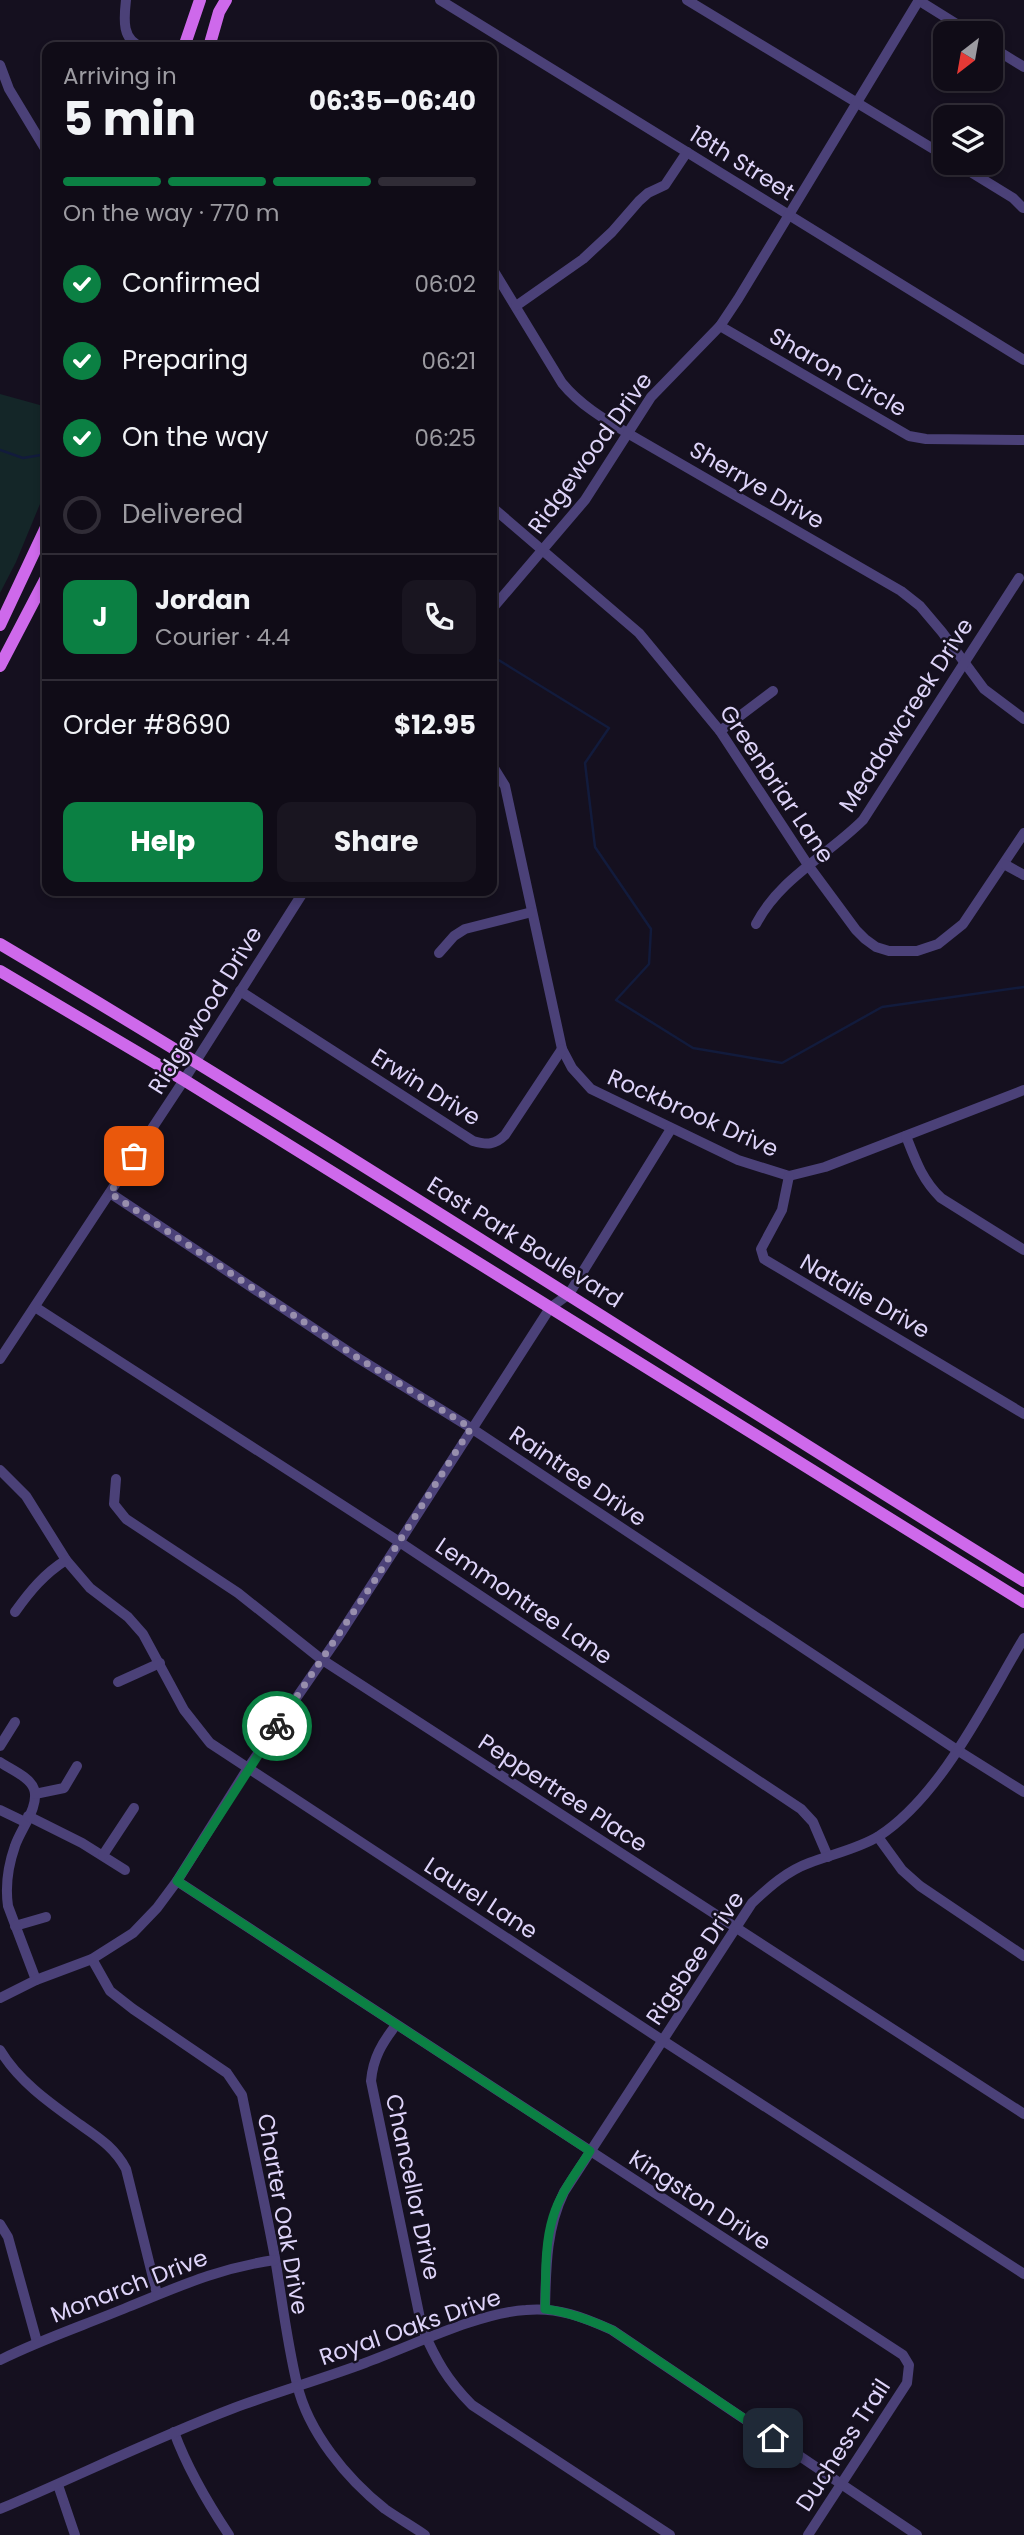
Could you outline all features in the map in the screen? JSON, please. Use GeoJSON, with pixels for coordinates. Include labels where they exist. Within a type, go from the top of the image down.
{"type":"FeatureCollection","features":[{"type":"Feature","properties":{"kind":"main road"},"geometry":{"type":"LineString","coordinates":[[186,42],[200,0]]}},
{"type":"Feature","properties":{"kind":"main road"},"geometry":{"type":"LineString","coordinates":[[210,42],[219,12],[226,0]]}},
{"type":"Feature","properties":{"kind":"main road"},"geometry":{"type":"LineString","coordinates":[[0,625],[42,536]]}},
{"type":"Feature","properties":{"kind":"main road"},"geometry":{"type":"LineString","coordinates":[[0,666],[42,586]]}},
{"type":"Feature","properties":{"kind":"main road","name":"East Park Boulevard"},"geometry":{"type":"LineString","coordinates":[[0,944],[569,1294],[829,1461],[1024,1581]]}},
{"type":"Feature","properties":{"kind":"main road","name":"East Park Boulevard"},"geometry":{"type":"LineString","coordinates":[[0,971],[184,1080],[1024,1602]]}},
{"type":"Feature","properties":{"kind":"street"},"geometry":{"type":"LineString","coordinates":[[126,0],[124,24],[133,42]]}},
{"type":"Feature","properties":{"kind":"street","name":"18th Street"},"geometry":{"type":"LineString","coordinates":[[440,0],[1024,360]]}},
{"type":"Feature","properties":{"kind":"street"},"geometry":{"type":"LineString","coordinates":[[687,0],[933,149]]}},
{"type":"Feature","properties":{"kind":"street"},"geometry":{"type":"LineString","coordinates":[[918,0],[952,21]]}},
{"type":"Feature","properties":{"kind":"street","name":"Ridgewood Drive"},"geometry":{"type":"LineString","coordinates":[[497,603],[585,499],[651,397],[720,326],[918,0]]}},
{"type":"Feature","properties":{"kind":"street"},"geometry":{"type":"LineString","coordinates":[[1003,54],[1024,67]]}},
{"type":"Feature","properties":{"kind":"street"},"geometry":{"type":"LineString","coordinates":[[0,65],[9,89],[42,144]]}},
{"type":"Feature","properties":{"kind":"street"},"geometry":{"type":"LineString","coordinates":[[516,306],[583,259],[639,201],[665,185],[687,152]]}},
{"type":"Feature","properties":{"kind":"street"},"geometry":{"type":"LineString","coordinates":[[976,175],[1013,198],[1023,208]]}},
{"type":"Feature","properties":{"kind":"street","name":"Sherrye Drive"},"geometry":{"type":"LineString","coordinates":[[497,276],[572,395],[590,410],[629,434],[901,591],[920,606],[984,689],[1024,719]]}},
{"type":"Feature","properties":{"kind":"street","name":"Sharon Circle"},"geometry":{"type":"LineString","coordinates":[[720,326],[909,436],[926,439],[1024,440]]}},
{"type":"Feature","properties":{"kind":"street","name":"Greenbriar Lane"},"geometry":{"type":"LineString","coordinates":[[497,511],[639,633],[720,731],[808,865],[856,930],[876,947],[900,953],[928,948],[951,936],[963,924],[1024,833]]}},
{"type":"Feature","properties":{"kind":"street","name":"Meadowcreek Drive"},"geometry":{"type":"LineString","coordinates":[[756,924],[766,905],[783,885],[844,839],[863,820],[1019,578]]}},
{"type":"Feature","properties":{"kind":"street"},"geometry":{"type":"LineString","coordinates":[[720,731],[773,691]]}},
{"type":"Feature","properties":{"kind":"street","name":"Rockbrook Drive"},"geometry":{"type":"LineString","coordinates":[[497,773],[505,786],[562,1049],[572,1068],[591,1089],[738,1160],[789,1176],[825,1167],[1024,1090]]}},
{"type":"Feature","properties":{"kind":"street"},"geometry":{"type":"LineString","coordinates":[[1004,864],[1024,875]]}},
{"type":"Feature","properties":{"kind":"street","name":"Ridgewood Drive"},"geometry":{"type":"LineString","coordinates":[[0,1359],[184,1080],[301,896]]}},
{"type":"Feature","properties":{"kind":"street"},"geometry":{"type":"LineString","coordinates":[[439,953],[454,936],[465,929],[532,912]]}},
{"type":"Feature","properties":{"kind":"street","name":"Erwin Drive"},"geometry":{"type":"LineString","coordinates":[[240,991],[474,1141],[486,1145],[498,1142],[505,1135],[562,1049]]}},
{"type":"Feature","properties":{"kind":"street"},"geometry":{"type":"LineString","coordinates":[[0,1998],[36,1980],[92,1959],[133,1933],[157,1908],[550,1308],[569,1294],[671,1129]]}},
{"type":"Feature","properties":{"kind":"street"},"geometry":{"type":"LineString","coordinates":[[906,1136],[919,1168],[941,1198],[1024,1250]]}},
{"type":"Feature","properties":{"kind":"street","name":"Natalie Drive"},"geometry":{"type":"LineString","coordinates":[[789,1176],[782,1210],[761,1249],[764,1259],[1024,1414]]}},
{"type":"Feature","properties":{"kind":"street","name":"Raintree Drive"},"geometry":{"type":"LineString","coordinates":[[110,1193],[358,1358],[471,1428],[707,1587],[1024,1792]]}},
{"type":"Feature","properties":{"kind":"street","name":"Lemmontree Lane"},"geometry":{"type":"LineString","coordinates":[[35,1307],[398,1541],[801,1809],[817,1830],[828,1857]]}},
{"type":"Feature","properties":{"kind":"street","name":"Laurel Lane"},"geometry":{"type":"LineString","coordinates":[[0,1469],[26,1496],[66,1560],[90,1588],[128,1617],[143,1634],[194,1725],[211,1743],[1024,2274]]}},
{"type":"Feature","properties":{"kind":"street","name":"Peppertree Place"},"geometry":{"type":"LineString","coordinates":[[116,1479],[114,1504],[126,1519],[238,1592],[321,1659],[1024,2114]]}},
{"type":"Feature","properties":{"kind":"street"},"geometry":{"type":"LineString","coordinates":[[15,1612],[33,1586],[66,1560]]}},
{"type":"Feature","properties":{"kind":"street","name":"Rigsbee Drive"},"geometry":{"type":"LineString","coordinates":[[545,2309],[552,2218],[564,2192],[752,1903],[768,1888],[808,1863],[878,1837],[916,1805],[957,1750],[1024,1638]]}},
{"type":"Feature","properties":{"kind":"street"},"geometry":{"type":"LineString","coordinates":[[118,1682],[160,1664]]}},
{"type":"Feature","properties":{"kind":"street"},"geometry":{"type":"LineString","coordinates":[[0,1746],[15,1722]]}},
{"type":"Feature","properties":{"kind":"street"},"geometry":{"type":"LineString","coordinates":[[0,1762],[29,1781],[35,1794],[10,1863],[4,1908],[15,1926],[36,1980]]}},
{"type":"Feature","properties":{"kind":"street"},"geometry":{"type":"LineString","coordinates":[[35,1794],[64,1788],[77,1766]]}},
{"type":"Feature","properties":{"kind":"street"},"geometry":{"type":"LineString","coordinates":[[103,1855],[134,1808]]}},
{"type":"Feature","properties":{"kind":"street"},"geometry":{"type":"LineString","coordinates":[[0,1810],[27,1819],[103,1855],[125,1870]]}},
{"type":"Feature","properties":{"kind":"street"},"geometry":{"type":"LineString","coordinates":[[878,1837],[902,1870],[920,1886],[1024,1956]]}},
{"type":"Feature","properties":{"kind":"street","name":"Kingston Drive"},"geometry":{"type":"LineString","coordinates":[[177,1881],[895,2349],[906,2360],[909,2375]]}},
{"type":"Feature","properties":{"kind":"street"},"geometry":{"type":"LineString","coordinates":[[15,1926],[46,1917]]}},
{"type":"Feature","properties":{"kind":"street","name":"Charter Oak Drive"},"geometry":{"type":"LineString","coordinates":[[92,1959],[110,1991],[227,2073],[234,2081],[242,2095],[275,2260],[283,2324],[297,2386],[308,2414],[340,2464],[385,2509],[425,2535]]}},
{"type":"Feature","properties":{"kind":"street","name":"Chancellor Drive"},"geometry":{"type":"LineString","coordinates":[[396,2025],[376,2054],[372,2064],[371,2081],[422,2328],[437,2362],[452,2385],[472,2405],[670,2535]]}},
{"type":"Feature","properties":{"kind":"street"},"geometry":{"type":"LineString","coordinates":[[0,2050],[7,2062],[48,2102],[118,2153],[126,2169],[158,2294]]}},
{"type":"Feature","properties":{"kind":"street"},"geometry":{"type":"LineString","coordinates":[[0,2224],[8,2236],[37,2342]]}},
{"type":"Feature","properties":{"kind":"street","name":"Monarch Drive"},"geometry":{"type":"LineString","coordinates":[[0,2360],[37,2342],[158,2294],[238,2265],[275,2260]]}},
{"type":"Feature","properties":{"kind":"street","name":"Royal Oaks Drive"},"geometry":{"type":"LineString","coordinates":[[0,2509],[174,2432],[448,2330],[522,2310],[545,2309],[576,2315],[612,2330],[917,2535]]}},
{"type":"Feature","properties":{"kind":"street","name":"Duchess Trail"},"geometry":{"type":"LineString","coordinates":[[808,2535],[903,2389],[909,2375]]}},
{"type":"Feature","properties":{"kind":"street"},"geometry":{"type":"LineString","coordinates":[[174,2432],[184,2461],[203,2497],[229,2535]]}},
{"type":"Feature","properties":{"kind":"street"},"geometry":{"type":"LineString","coordinates":[[58,2485],[75,2535]]}},
{"type":"Feature","properties":{"kind":"shaded area"},"geometry":{"type":"Polygon","coordinates":[[[0,394],[42,406],[42,499],[0,593],[0,394]]]}},
{"type":"Feature","properties":{"kind":"waterway"},"geometry":{"type":"LineString","coordinates":[[0,450],[23,458],[42,455]]}},
{"type":"Feature","properties":{"kind":"waterway"},"geometry":{"type":"LineString","coordinates":[[497,659],[609,728],[585,763],[595,847],[651,929],[649,964],[616,1000],[693,1048],[782,1063],[882,1007],[1024,987]]}},
{"type":"Feature","properties":{"kind":"way so far"},"geometry":{"type":"LineString","coordinates":[[134,1156],[110,1193],[358,1358],[471,1428],[337,1639],[277,1726]]}},
{"type":"Feature","properties":{"kind":"route"},"geometry":{"type":"LineString","coordinates":[[277,1726],[177,1881],[590,2151],[564,2192],[552,2218],[545,2309],[564,2311],[612,2330],[773,2438]]}}]}
